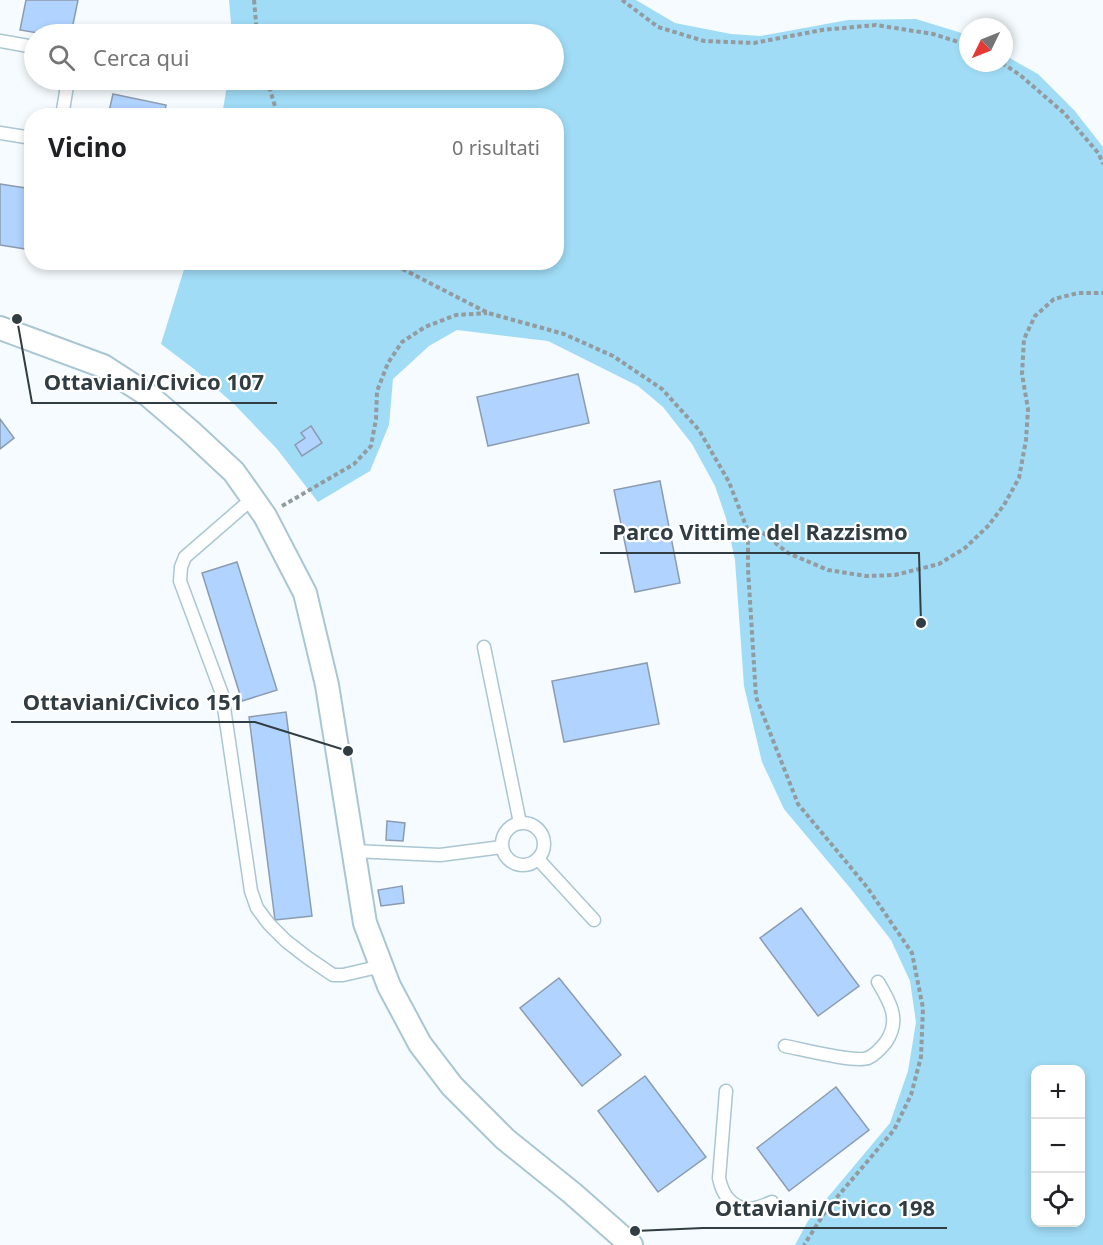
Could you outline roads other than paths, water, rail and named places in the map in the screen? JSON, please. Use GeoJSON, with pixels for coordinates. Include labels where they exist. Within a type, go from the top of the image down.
{"type":"FeatureCollection","features":[{"type":"Feature","properties":{"kind":"street"},"geometry":{"type":"LineString","coordinates":[[0,328],[103,366],[148,395],[234,472],[259,507],[305,593],[327,685],[365,923],[389,986],[420,1044],[452,1086],[505,1138],[631,1245]]}},
{"type":"Feature","properties":{"kind":"lane"},"geometry":{"type":"LineString","coordinates":[[0,41],[24,45]]}},
{"type":"Feature","properties":{"kind":"lane"},"geometry":{"type":"LineString","coordinates":[[63,108],[66,90]]}},
{"type":"Feature","properties":{"kind":"lane"},"geometry":{"type":"LineString","coordinates":[[0,133],[24,137]]}},
{"type":"Feature","properties":{"kind":"lane"},"geometry":{"type":"LineString","coordinates":[[259,507],[185,557],[181,567],[180,581],[222,694],[251,891],[257,908],[269,924],[286,941],[333,975],[343,975],[382,966]]}},
{"type":"Feature","properties":{"kind":"lane"},"geometry":{"type":"LineString","coordinates":[[484,647],[520,823]]}},
{"type":"Feature","properties":{"kind":"lane"},"geometry":{"type":"LineString","coordinates":[[520,823],[534,826],[543,837],[543,852],[529,865],[516,865],[505,857],[502,847],[503,835],[507,829],[520,823]]}},
{"type":"Feature","properties":{"kind":"lane"},"geometry":{"type":"LineString","coordinates":[[353,850],[440,855],[502,847]]}},
{"type":"Feature","properties":{"kind":"lane"},"geometry":{"type":"LineString","coordinates":[[538,859],[594,920]]}},
{"type":"Feature","properties":{"kind":"lane"},"geometry":{"type":"LineString","coordinates":[[785,1046],[852,1059],[868,1058],[882,1047],[892,1033],[893,1017],[890,1001],[878,981]]}},
{"type":"Feature","properties":{"kind":"lane"},"geometry":{"type":"LineString","coordinates":[[726,1091],[719,1178],[721,1188],[726,1198],[747,1209],[772,1202]]}},
{"type":"Feature","properties":{"kind":"place","name":"Ottaviani/Civico 107"},"geometry":{"type":"Point","coordinates":[17,319]}},
{"type":"Feature","properties":{"kind":"place","name":"Parco Vittime del Razzismo"},"geometry":{"type":"Point","coordinates":[921,623]}},
{"type":"Feature","properties":{"kind":"place","name":"Ottaviani/Civico 151"},"geometry":{"type":"Point","coordinates":[348,751]}},
{"type":"Feature","properties":{"kind":"place","name":"Ottaviani/Civico 198"},"geometry":{"type":"Point","coordinates":[635,1231]}}]}
